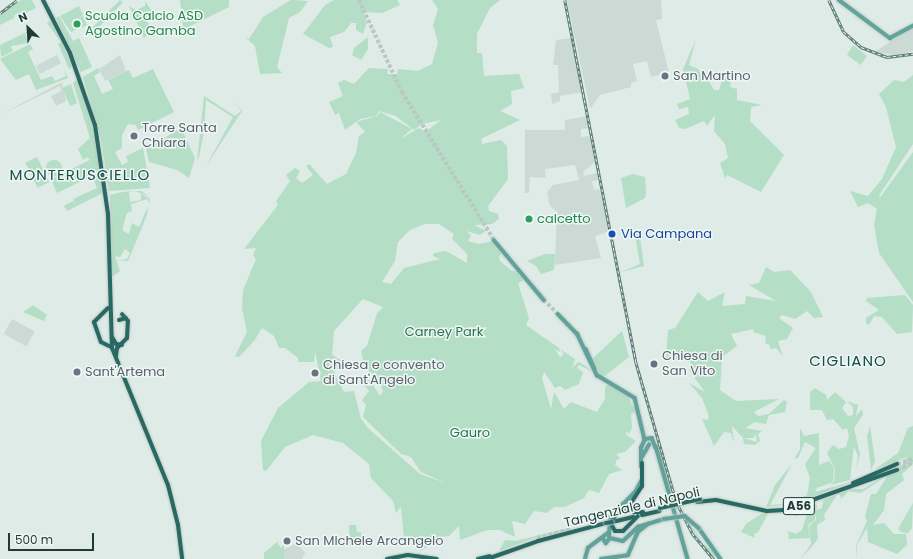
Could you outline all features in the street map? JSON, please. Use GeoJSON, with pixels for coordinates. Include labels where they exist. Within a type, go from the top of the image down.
{"type":"FeatureCollection","features":[{"type":"Feature","properties":{"kind":"highway"},"geometry":{"type":"LineString","coordinates":[[44,0],[56,21],[79,72],[98,134],[108,190],[112,337],[116,357],[171,487],[182,559]]}},
{"type":"Feature","properties":{"kind":"highway"},"geometry":{"type":"LineString","coordinates":[[81,78],[95,125],[106,185],[109,324],[121,376],[170,491],[182,559]]}},
{"type":"Feature","properties":{"kind":"highway"},"geometry":{"type":"LineString","coordinates":[[106,345],[94,322],[101,315],[108,303]]}},
{"type":"Feature","properties":{"kind":"highway"},"geometry":{"type":"LineString","coordinates":[[116,357],[117,348],[127,338],[126,318],[122,311]]}},
{"type":"Feature","properties":{"kind":"highway"},"geometry":{"type":"LineString","coordinates":[[101,315],[109,324]]}},
{"type":"Feature","properties":{"kind":"highway"},"geometry":{"type":"LineString","coordinates":[[119,320],[126,318]]}},
{"type":"Feature","properties":{"kind":"highway"},"geometry":{"type":"LineString","coordinates":[[112,337],[116,344],[122,344]]}},
{"type":"Feature","properties":{"kind":"highway"},"geometry":{"type":"LineString","coordinates":[[642,462],[642,486],[629,506],[634,512],[643,512]]}},
{"type":"Feature","properties":{"kind":"highway","name":"Tangenziale di Napoli"},"geometry":{"type":"LineString","coordinates":[[571,530],[638,516],[698,501],[719,498],[764,508],[786,507],[897,464]]}},
{"type":"Feature","properties":{"kind":"highway","name":"Tangenziale di Napoli"},"geometry":{"type":"LineString","coordinates":[[698,501],[716,500],[760,510],[784,510],[896,470]]}},
{"type":"Feature","properties":{"kind":"highway"},"geometry":{"type":"LineString","coordinates":[[621,507],[610,522],[615,531],[623,531],[638,516]]}},
{"type":"Feature","properties":{"kind":"highway","name":"Tangenziale di Napoli"},"geometry":{"type":"LineString","coordinates":[[613,521],[643,512],[660,510]]}},
{"type":"Feature","properties":{"kind":"highway","name":"Tangenziale di Napoli"},"geometry":{"type":"LineString","coordinates":[[487,559],[538,540],[606,522]]}},
{"type":"Feature","properties":{"kind":"highway"},"geometry":{"type":"LineString","coordinates":[[478,559],[537,538]]}},
{"type":"Feature","properties":{"kind":"highway"},"geometry":{"type":"LineString","coordinates":[[387,559],[408,555],[437,559]]}},
{"type":"Feature","properties":{"kind":"highway"},"geometry":{"type":"LineString","coordinates":[[392,559],[427,559]]}},
{"type":"Feature","properties":{"kind":"main road"},"geometry":{"type":"LineString","coordinates":[[839,0],[890,38],[913,26]]}},
{"type":"Feature","properties":{"kind":"main road"},"geometry":{"type":"LineString","coordinates":[[494,240],[544,300]]}},
{"type":"Feature","properties":{"kind":"main road"},"geometry":{"type":"LineString","coordinates":[[558,314],[577,333],[597,375]]}},
{"type":"Feature","properties":{"kind":"main road"},"geometry":{"type":"LineString","coordinates":[[577,333],[591,367],[597,375],[632,393],[646,439],[650,445],[657,450]]}},
{"type":"Feature","properties":{"kind":"main road"},"geometry":{"type":"LineString","coordinates":[[646,439],[654,440]]}},
{"type":"Feature","properties":{"kind":"main road"},"geometry":{"type":"LineString","coordinates":[[641,468],[642,446],[646,439]]}},
{"type":"Feature","properties":{"kind":"main road"},"geometry":{"type":"LineString","coordinates":[[607,538],[609,520],[639,486],[643,450],[654,440]]}},
{"type":"Feature","properties":{"kind":"main road"},"geometry":{"type":"LineString","coordinates":[[654,440],[688,559]]}},
{"type":"Feature","properties":{"kind":"main road"},"geometry":{"type":"LineString","coordinates":[[628,537],[636,528],[664,519],[686,516],[699,528],[721,559]]}},
{"type":"Feature","properties":{"kind":"main road"},"geometry":{"type":"LineString","coordinates":[[601,559],[628,555],[639,530],[648,524]]}},
{"type":"Feature","properties":{"kind":"main road"},"geometry":{"type":"LineString","coordinates":[[608,530],[615,541]]}},
{"type":"Feature","properties":{"kind":"main road"},"geometry":{"type":"LineString","coordinates":[[585,558],[588,548],[607,538],[615,541],[633,534],[636,539]]}},
{"type":"Feature","properties":{"kind":"shaded area"},"geometry":{"type":"Polygon","coordinates":[[[567,0],[661,0],[662,19],[656,20],[669,73],[651,77],[647,61],[633,64],[637,81],[631,83],[631,87],[600,95],[590,109],[567,0]]]}},
{"type":"Feature","properties":{"kind":"shaded area"},"geometry":{"type":"Polygon","coordinates":[[[913,27],[913,51],[896,55],[874,52],[913,27]]]}},
{"type":"Feature","properties":{"kind":"shaded area"},"geometry":{"type":"Polygon","coordinates":[[[572,38],[583,92],[560,96],[560,101],[552,104],[551,94],[559,92],[558,65],[553,65],[556,40],[572,38]]]}},
{"type":"Feature","properties":{"kind":"shaded area"},"geometry":{"type":"Polygon","coordinates":[[[57,55],[61,63],[40,74],[36,66],[57,55]]]}},
{"type":"Feature","properties":{"kind":"shaded area"},"geometry":{"type":"Polygon","coordinates":[[[120,55],[126,71],[105,81],[99,69],[120,55]]]}},
{"type":"Feature","properties":{"kind":"shaded area"},"geometry":{"type":"Polygon","coordinates":[[[62,82],[66,101],[56,106],[51,96],[61,91],[60,86],[0,115],[62,82]]]}},
{"type":"Feature","properties":{"kind":"shaded area"},"geometry":{"type":"Polygon","coordinates":[[[587,116],[589,128],[581,129],[581,137],[590,136],[595,162],[583,172],[584,176],[597,173],[598,180],[592,181],[594,190],[599,189],[610,231],[595,236],[601,258],[555,265],[557,212],[550,206],[547,192],[553,185],[579,180],[575,165],[545,169],[546,178],[530,177],[529,193],[525,193],[525,130],[565,130],[565,120],[587,116]]]}},
{"type":"Feature","properties":{"kind":"shaded area"},"geometry":{"type":"Polygon","coordinates":[[[12,319],[35,332],[26,346],[4,334],[12,319]]]}},
{"type":"Feature","properties":{"kind":"shaded area"},"geometry":{"type":"Polygon","coordinates":[[[297,543],[305,553],[302,559],[284,559],[282,550],[297,543]]]}},
{"type":"Feature","properties":{"kind":"green space"},"geometry":{"type":"Polygon","coordinates":[[[21,0],[32,0],[36,8],[17,17],[15,14],[14,18],[0,25],[0,15],[21,0]]]}},
{"type":"Feature","properties":{"kind":"green space"},"geometry":{"type":"Polygon","coordinates":[[[120,0],[123,3],[95,30],[92,28],[120,0]]]}},
{"type":"Feature","properties":{"kind":"green space"},"geometry":{"type":"Polygon","coordinates":[[[180,0],[229,0],[229,7],[178,32],[183,26],[180,0]]]}},
{"type":"Feature","properties":{"kind":"green space"},"geometry":{"type":"Polygon","coordinates":[[[291,0],[308,1],[300,12],[289,18],[277,67],[282,73],[260,74],[255,46],[245,37],[249,39],[263,17],[291,0]]]}},
{"type":"Feature","properties":{"kind":"green space"},"geometry":{"type":"Polygon","coordinates":[[[334,0],[397,0],[400,5],[382,13],[363,12],[367,22],[363,34],[356,30],[356,23],[351,23],[344,32],[330,37],[333,47],[329,48],[303,34],[325,5],[334,0]]]}},
{"type":"Feature","properties":{"kind":"green space"},"geometry":{"type":"Polygon","coordinates":[[[432,0],[500,0],[490,8],[477,34],[477,53],[482,53],[484,76],[519,74],[524,88],[511,91],[512,104],[500,111],[520,120],[481,139],[482,144],[501,140],[507,146],[508,179],[488,206],[489,211],[498,214],[499,219],[492,224],[474,225],[486,231],[480,235],[467,231],[471,236],[468,241],[479,244],[493,241],[503,253],[499,256],[500,261],[512,271],[517,271],[544,300],[542,300],[524,280],[518,283],[529,318],[526,325],[559,348],[560,352],[555,349],[560,357],[564,354],[560,349],[575,359],[572,368],[578,362],[593,372],[579,365],[577,368],[583,372],[579,384],[565,390],[560,386],[555,388],[544,372],[542,378],[551,409],[554,392],[564,409],[571,402],[597,412],[605,399],[605,387],[610,384],[630,393],[635,399],[628,396],[632,405],[638,410],[631,414],[632,428],[629,434],[627,431],[626,435],[636,441],[625,452],[616,454],[621,459],[617,459],[615,465],[622,470],[609,474],[599,493],[589,490],[584,498],[565,507],[554,507],[547,513],[534,511],[525,524],[512,521],[515,537],[500,530],[487,530],[460,540],[459,526],[449,536],[440,537],[421,551],[412,540],[404,538],[401,506],[396,513],[393,501],[371,478],[369,464],[343,443],[313,435],[285,447],[266,471],[263,470],[261,441],[278,408],[309,382],[321,381],[315,351],[314,362],[298,362],[298,358],[285,348],[279,348],[274,336],[262,328],[254,341],[239,357],[235,356],[247,332],[242,308],[243,290],[256,259],[253,255],[256,248],[244,249],[278,205],[276,201],[290,181],[286,175],[295,168],[300,171],[296,178],[302,183],[313,175],[306,166],[309,164],[327,184],[346,174],[356,153],[359,136],[365,132],[356,122],[377,116],[380,112],[412,129],[400,139],[419,128],[425,132],[441,120],[422,124],[414,130],[396,116],[379,111],[376,116],[360,119],[345,130],[339,113],[335,115],[329,102],[343,96],[338,83],[344,80],[354,84],[369,68],[388,69],[387,74],[397,74],[398,69],[418,71],[432,64],[438,43],[433,25],[438,9],[432,0]],[[425,224],[410,230],[398,242],[395,261],[382,282],[391,284],[404,268],[440,259],[433,256],[434,253],[446,251],[467,263],[467,254],[452,239],[454,234],[439,224],[425,224]],[[363,299],[334,331],[332,355],[344,362],[334,372],[344,392],[354,391],[361,419],[369,429],[420,474],[446,483],[421,472],[411,457],[401,454],[363,417],[366,405],[362,400],[369,391],[362,382],[365,378],[371,382],[380,396],[383,392],[380,381],[365,368],[361,351],[367,346],[377,313],[383,307],[363,299]]]}},
{"type":"Feature","properties":{"kind":"green space"},"geometry":{"type":"Polygon","coordinates":[[[145,1],[153,13],[146,17],[151,31],[144,38],[129,6],[136,10],[145,6],[145,1]]]}},
{"type":"Feature","properties":{"kind":"green space"},"geometry":{"type":"Polygon","coordinates":[[[79,6],[83,15],[75,19],[83,16],[87,25],[71,32],[60,16],[79,6]]]}},
{"type":"Feature","properties":{"kind":"green space"},"geometry":{"type":"Polygon","coordinates":[[[59,16],[73,41],[79,38],[92,67],[81,72],[56,18],[59,16]]]}},
{"type":"Feature","properties":{"kind":"green space"},"geometry":{"type":"Polygon","coordinates":[[[53,19],[67,46],[75,73],[72,67],[69,69],[58,44],[61,42],[47,23],[53,19]]]}},
{"type":"Feature","properties":{"kind":"green space"},"geometry":{"type":"Polygon","coordinates":[[[31,30],[25,34],[29,43],[11,46],[13,51],[1,57],[0,45],[31,30]]]}},
{"type":"Feature","properties":{"kind":"green space"},"geometry":{"type":"Polygon","coordinates":[[[368,37],[368,49],[361,60],[352,55],[354,48],[368,37]]]}},
{"type":"Feature","properties":{"kind":"green space"},"geometry":{"type":"Polygon","coordinates":[[[696,39],[689,65],[698,69],[703,77],[706,76],[714,90],[719,90],[722,81],[731,72],[749,73],[732,74],[730,87],[737,89],[737,100],[762,105],[751,107],[750,121],[784,155],[761,192],[727,175],[725,178],[720,163],[728,158],[725,144],[714,131],[715,115],[707,126],[704,121],[685,129],[679,128],[675,120],[689,114],[688,107],[679,109],[677,104],[690,99],[683,69],[696,39]]]}},
{"type":"Feature","properties":{"kind":"green space"},"geometry":{"type":"Polygon","coordinates":[[[30,44],[33,49],[28,52],[41,80],[52,76],[55,81],[66,76],[64,69],[68,78],[36,90],[29,74],[16,80],[0,59],[30,44]]]}},
{"type":"Feature","properties":{"kind":"green space"},"geometry":{"type":"Polygon","coordinates":[[[853,45],[867,56],[861,65],[847,55],[853,45]]]}},
{"type":"Feature","properties":{"kind":"green space"},"geometry":{"type":"Polygon","coordinates":[[[98,68],[100,72],[94,76],[102,94],[113,89],[108,80],[129,70],[133,78],[153,69],[174,112],[138,130],[136,125],[128,124],[122,135],[122,148],[115,152],[122,165],[128,162],[126,156],[143,148],[150,188],[109,191],[101,139],[83,77],[98,68]]]}},
{"type":"Feature","properties":{"kind":"green space"},"geometry":{"type":"Polygon","coordinates":[[[913,75],[913,144],[880,194],[879,199],[913,152],[913,302],[879,253],[874,225],[877,209],[868,203],[858,207],[850,191],[868,196],[882,179],[896,147],[886,107],[879,94],[894,80],[904,82],[913,75]]]}},
{"type":"Feature","properties":{"kind":"green space"},"geometry":{"type":"Polygon","coordinates":[[[79,78],[93,124],[105,192],[67,211],[64,206],[73,201],[76,206],[73,199],[97,188],[92,176],[57,193],[51,179],[90,160],[87,157],[83,160],[78,149],[90,138],[73,83],[79,78]]]}},
{"type":"Feature","properties":{"kind":"green space"},"geometry":{"type":"Polygon","coordinates":[[[71,84],[77,103],[70,106],[62,88],[71,84]]]}},
{"type":"Feature","properties":{"kind":"green space"},"geometry":{"type":"Polygon","coordinates":[[[204,96],[235,116],[241,111],[233,99],[242,111],[206,166],[233,117],[206,100],[204,132],[197,161],[204,96]]]}},
{"type":"Feature","properties":{"kind":"green space"},"geometry":{"type":"Polygon","coordinates":[[[181,128],[195,158],[189,178],[177,170],[149,162],[146,149],[181,128]]]}},
{"type":"Feature","properties":{"kind":"green space"},"geometry":{"type":"Polygon","coordinates":[[[37,157],[49,182],[38,188],[25,163],[37,157]]]}},
{"type":"Feature","properties":{"kind":"green space"},"geometry":{"type":"Polygon","coordinates":[[[54,160],[60,162],[62,168],[60,174],[54,176],[48,174],[46,168],[48,162],[54,160]]]}},
{"type":"Feature","properties":{"kind":"green space"},"geometry":{"type":"Polygon","coordinates":[[[633,174],[645,177],[645,198],[626,208],[621,178],[633,174]]]}},
{"type":"Feature","properties":{"kind":"green space"},"geometry":{"type":"Polygon","coordinates":[[[133,191],[129,192],[130,202],[141,200],[141,194],[150,199],[150,203],[147,199],[131,204],[132,211],[127,213],[122,230],[129,234],[132,223],[139,227],[148,206],[147,215],[128,261],[117,260],[127,259],[130,253],[125,249],[120,257],[115,256],[120,271],[112,277],[110,195],[133,191]]]}},
{"type":"Feature","properties":{"kind":"green space"},"geometry":{"type":"Polygon","coordinates":[[[133,191],[141,191],[151,198],[138,192],[133,191]]]}},
{"type":"Feature","properties":{"kind":"green space"},"geometry":{"type":"Polygon","coordinates":[[[639,230],[644,266],[621,272],[640,264],[635,235],[629,233],[639,230]]]}},
{"type":"Feature","properties":{"kind":"green space"},"geometry":{"type":"Polygon","coordinates":[[[545,254],[555,254],[554,270],[541,274],[536,266],[527,261],[545,254]]]}},
{"type":"Feature","properties":{"kind":"green space"},"geometry":{"type":"Polygon","coordinates":[[[766,267],[774,272],[790,270],[811,292],[823,317],[814,318],[807,311],[795,319],[782,315],[779,318],[793,328],[787,339],[778,341],[783,356],[776,348],[770,349],[770,345],[765,343],[766,336],[753,332],[754,329],[731,334],[737,346],[722,357],[720,390],[736,401],[779,399],[754,412],[758,416],[769,414],[784,400],[787,402],[785,412],[769,415],[766,424],[755,422],[745,428],[762,431],[758,434],[760,441],[755,445],[744,444],[743,438],[732,426],[734,443],[731,433],[724,432],[714,446],[702,419],[708,420],[709,416],[702,398],[689,383],[705,392],[689,370],[693,367],[690,362],[666,360],[668,330],[675,328],[698,292],[708,301],[725,292],[722,306],[745,304],[746,296],[776,301],[749,285],[759,283],[766,267]],[[756,434],[753,438],[743,438],[757,442],[756,434]]]}},
{"type":"Feature","properties":{"kind":"green space"},"geometry":{"type":"Polygon","coordinates":[[[533,283],[547,299],[544,300],[531,284],[533,283]]]}},
{"type":"Feature","properties":{"kind":"green space"},"geometry":{"type":"Polygon","coordinates":[[[905,295],[913,305],[912,332],[897,334],[882,317],[874,316],[869,325],[866,323],[866,318],[879,310],[866,301],[867,298],[905,295]]]}},
{"type":"Feature","properties":{"kind":"green space"},"geometry":{"type":"Polygon","coordinates":[[[33,305],[47,315],[44,321],[23,312],[33,305]]]}},
{"type":"Feature","properties":{"kind":"green space"},"geometry":{"type":"Polygon","coordinates":[[[622,331],[629,357],[602,378],[591,360],[622,331]]]}},
{"type":"Feature","properties":{"kind":"green space"},"geometry":{"type":"Polygon","coordinates":[[[815,388],[826,395],[827,400],[835,392],[846,402],[842,408],[848,416],[853,415],[853,407],[847,401],[858,405],[856,416],[862,409],[863,415],[854,428],[860,455],[856,468],[858,456],[854,446],[850,480],[830,485],[834,482],[835,469],[827,453],[833,445],[839,449],[846,447],[849,436],[847,428],[843,430],[833,419],[827,420],[822,410],[810,410],[810,392],[815,388]]]}},
{"type":"Feature","properties":{"kind":"green space"},"geometry":{"type":"Polygon","coordinates":[[[870,426],[875,461],[871,470],[867,436],[870,426]]]}},
{"type":"Feature","properties":{"kind":"green space"},"geometry":{"type":"Polygon","coordinates":[[[913,426],[913,464],[902,474],[904,480],[886,494],[884,510],[873,525],[884,523],[894,534],[906,534],[907,545],[897,554],[868,542],[867,528],[857,545],[856,559],[856,546],[867,521],[865,517],[871,494],[876,494],[888,475],[861,493],[849,491],[841,499],[840,495],[837,495],[824,515],[825,520],[817,525],[818,539],[801,559],[811,544],[809,526],[816,520],[816,510],[822,508],[823,500],[851,489],[863,489],[901,466],[907,457],[874,470],[898,453],[908,428],[913,426]]]}},
{"type":"Feature","properties":{"kind":"green space"},"geometry":{"type":"Polygon","coordinates":[[[800,428],[804,436],[819,433],[819,465],[829,461],[834,468],[833,482],[817,488],[815,492],[854,481],[793,504],[766,507],[775,485],[792,464],[770,505],[787,504],[807,495],[810,478],[805,464],[816,448],[805,442],[798,458],[794,459],[800,449],[800,428]]]}},
{"type":"Feature","properties":{"kind":"green space"},"geometry":{"type":"Polygon","coordinates":[[[664,459],[687,519],[703,543],[720,559],[710,554],[688,524],[664,459]]]}},
{"type":"Feature","properties":{"kind":"green space"},"geometry":{"type":"Polygon","coordinates":[[[810,502],[817,505],[815,520],[808,525],[810,538],[789,539],[788,531],[796,534],[802,530],[807,514],[795,516],[797,509],[810,502]]]}},
{"type":"Feature","properties":{"kind":"green space"},"geometry":{"type":"Polygon","coordinates":[[[913,503],[912,528],[908,533],[901,532],[898,529],[913,503]]]}},
{"type":"Feature","properties":{"kind":"green space"},"geometry":{"type":"Polygon","coordinates":[[[764,512],[769,512],[758,532],[754,534],[755,538],[741,532],[746,524],[764,512]]]}},
{"type":"Feature","properties":{"kind":"green space"},"geometry":{"type":"Polygon","coordinates":[[[349,525],[356,525],[357,532],[361,532],[364,546],[350,546],[349,525]]]}},
{"type":"Feature","properties":{"kind":"green space"},"geometry":{"type":"Polygon","coordinates":[[[570,528],[571,530],[537,537],[499,551],[505,540],[515,541],[570,528]]]}},
{"type":"Feature","properties":{"kind":"green space"},"geometry":{"type":"Polygon","coordinates":[[[277,542],[281,548],[284,544],[284,559],[264,559],[264,553],[277,542]]]}},
{"type":"Feature","properties":{"kind":"tunnel"},"geometry":{"type":"LineString","coordinates":[[359,0],[402,92],[494,240]]}},
{"type":"Feature","properties":{"kind":"tunnel"},"geometry":{"type":"LineString","coordinates":[[544,300],[558,314]]}},
{"type":"Feature","properties":{"kind":"tunnel"},"geometry":{"type":"LineString","coordinates":[[897,464],[913,459]]}},
{"type":"Feature","properties":{"kind":"tunnel"},"geometry":{"type":"LineString","coordinates":[[897,470],[913,463]]}},
{"type":"Feature","properties":{"kind":"tunnel"},"geometry":{"type":"LineString","coordinates":[[537,538],[571,529]]}},
{"type":"Feature","properties":{"kind":"railway"},"geometry":{"type":"LineString","coordinates":[[0,13],[17,0]]}},
{"type":"Feature","properties":{"kind":"railway"},"geometry":{"type":"LineString","coordinates":[[565,0],[636,362],[676,501],[692,533],[714,559]]}},
{"type":"Feature","properties":{"kind":"railway"},"geometry":{"type":"LineString","coordinates":[[829,0],[844,32],[861,47],[887,57],[913,54]]}},
{"type":"Feature","properties":{"kind":"place","name":"Scuola Calcio ASD Agostino Gamba"},"geometry":{"type":"Point","coordinates":[77,24]}},
{"type":"Feature","properties":{"kind":"place","name":"San Martino"},"geometry":{"type":"Point","coordinates":[665,76]}},
{"type":"Feature","properties":{"kind":"place","name":"Torre Santa Chiara"},"geometry":{"type":"Point","coordinates":[134,136]}},
{"type":"Feature","properties":{"kind":"place","name":"calcetto"},"geometry":{"type":"Point","coordinates":[529,219]}},
{"type":"Feature","properties":{"kind":"place","name":"Via Campana"},"geometry":{"type":"Point","coordinates":[612,234]}},
{"type":"Feature","properties":{"kind":"place","name":"Chiesa di San Vito"},"geometry":{"type":"Point","coordinates":[654,364]}},
{"type":"Feature","properties":{"kind":"place","name":"Sant'Artema"},"geometry":{"type":"Point","coordinates":[77,372]}},
{"type":"Feature","properties":{"kind":"place","name":"Chiesa e convento di Sant'Angelo"},"geometry":{"type":"Point","coordinates":[315,373]}},
{"type":"Feature","properties":{"kind":"place","name":"San MIchele Arcangelo"},"geometry":{"type":"Point","coordinates":[287,541]}},
{"type":"Feature","properties":{"kind":"district","name":"MONTERUSCIELLO"},"geometry":{"type":"Point","coordinates":[80,175]}},
{"type":"Feature","properties":{"kind":"district","name":"CIGLIANO"},"geometry":{"type":"Point","coordinates":[848,361]}},
{"type":"Feature","properties":{"kind":"park label","name":"Carney Park"},"geometry":{"type":"Point","coordinates":[444,332]}},
{"type":"Feature","properties":{"kind":"park label","name":"Gauro"},"geometry":{"type":"Point","coordinates":[470,433]}}]}
